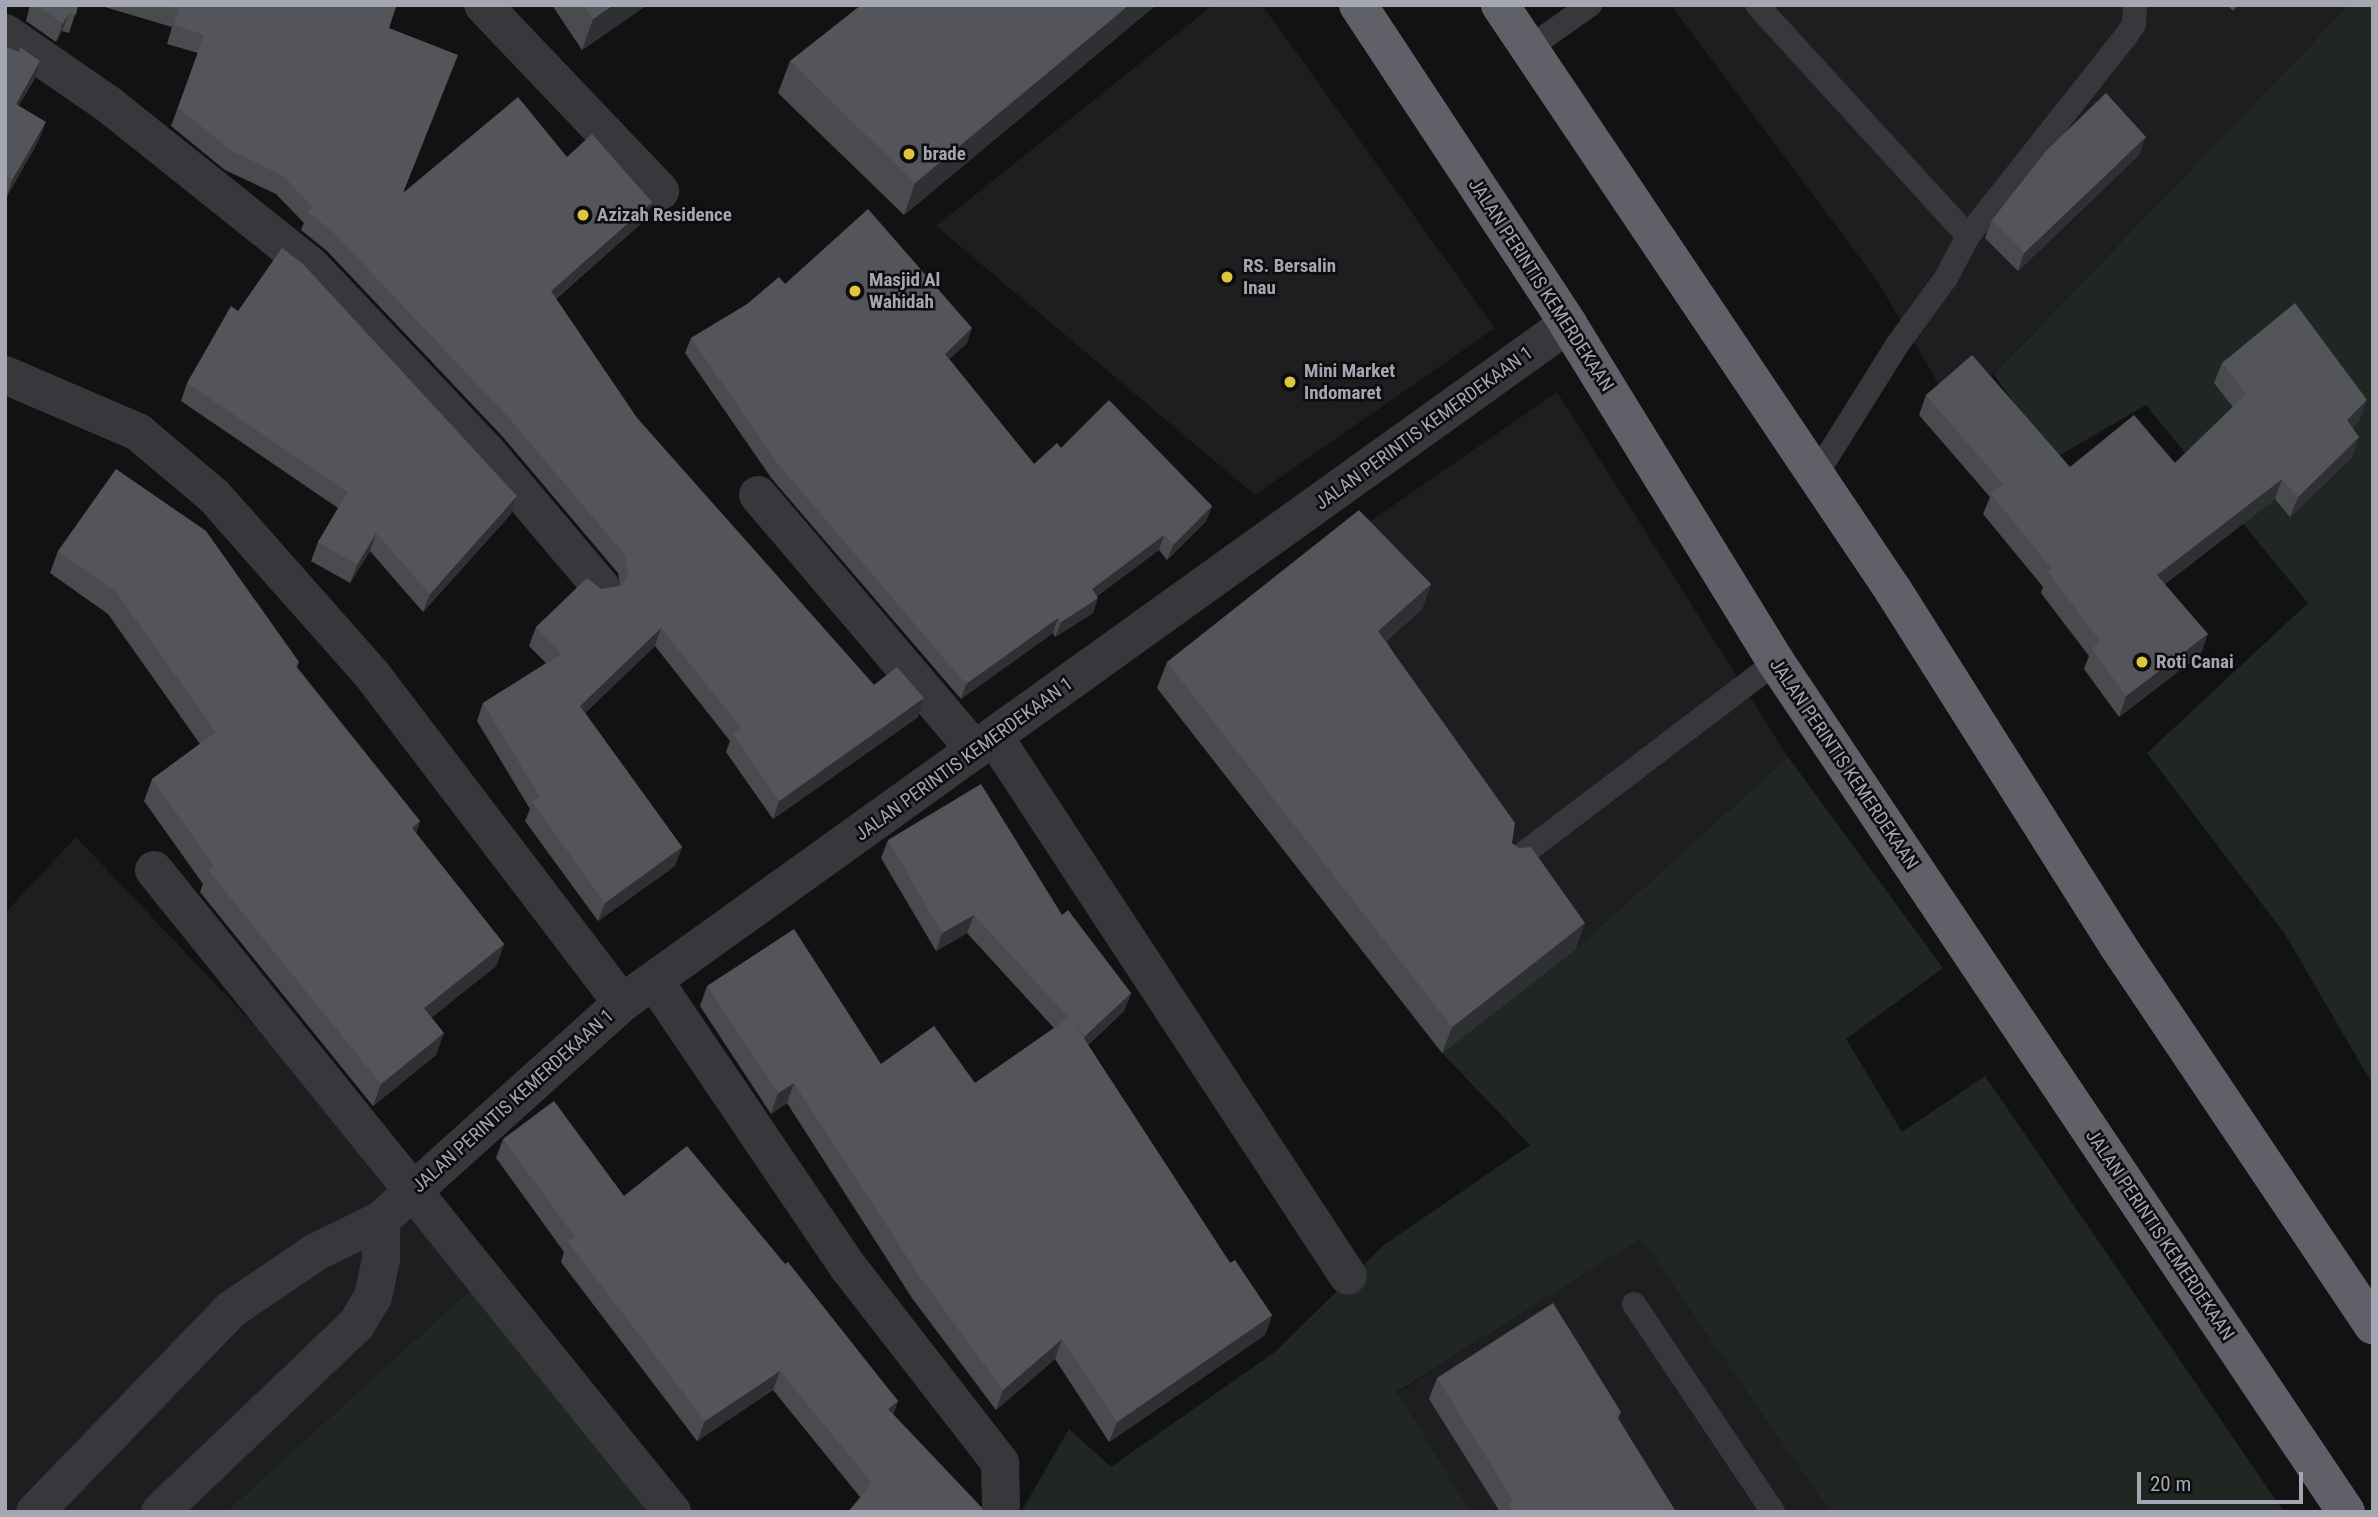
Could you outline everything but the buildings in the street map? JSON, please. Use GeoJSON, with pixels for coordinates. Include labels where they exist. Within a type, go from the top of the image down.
{"type":"FeatureCollection","features":[{"type":"Feature","properties":{"kind":"highway","name":"JALAN PERINTIS KEMERDEKAAN"},"geometry":{"type":"LineString","coordinates":[[1358,5],[1568,324],[1776,662],[2346,1512]]}},
{"type":"Feature","properties":{"kind":"highway"},"geometry":{"type":"LineString","coordinates":[[1500,5],[1814,478],[1893,590],[2118,946],[2373,1325]]}},
{"type":"Feature","properties":{"kind":"street"},"geometry":{"type":"LineString","coordinates":[[483,5],[660,191]]}},
{"type":"Feature","properties":{"kind":"street"},"geometry":{"type":"LineString","coordinates":[[5,33],[108,104],[311,266],[486,451],[601,587]]}},
{"type":"Feature","properties":{"kind":"street","name":"JALAN PERINTIS KEMERDEKAAN 1"},"geometry":{"type":"LineString","coordinates":[[35,1512],[232,1309],[316,1252],[381,1220],[622,1003],[655,982],[1568,324]]}},
{"type":"Feature","properties":{"kind":"street"},"geometry":{"type":"LineString","coordinates":[[5,375],[138,432],[214,496],[373,676],[622,1003]]}},
{"type":"Feature","properties":{"kind":"street"},"geometry":{"type":"LineString","coordinates":[[758,495],[984,743],[1348,1276]]}},
{"type":"Feature","properties":{"kind":"street"},"geometry":{"type":"LineString","coordinates":[[154,870],[671,1512]]}},
{"type":"Feature","properties":{"kind":"street"},"geometry":{"type":"LineString","coordinates":[[655,982],[849,1268],[1000,1463],[1001,1504]]}},
{"type":"Feature","properties":{"kind":"street"},"geometry":{"type":"LineString","coordinates":[[160,1512],[356,1325],[373,1297],[381,1259],[381,1220]]}},
{"type":"Feature","properties":{"kind":"lane"},"geometry":{"type":"LineString","coordinates":[[1529,48],[1590,5]]}},
{"type":"Feature","properties":{"kind":"lane"},"geometry":{"type":"LineString","coordinates":[[1757,5],[1968,236]]}},
{"type":"Feature","properties":{"kind":"lane"},"geometry":{"type":"LineString","coordinates":[[1814,478],[1897,345],[1946,278],[1968,236],[2126,36],[2134,24],[2135,5]]}},
{"type":"Feature","properties":{"kind":"lane"},"geometry":{"type":"LineString","coordinates":[[1515,860],[1776,662]]}},
{"type":"Feature","properties":{"kind":"lane"},"geometry":{"type":"LineString","coordinates":[[1634,1304],[1773,1512]]}},
{"type":"Feature","properties":{"kind":"shaded area","name":"RS. Bersalin Inau"},"geometry":{"type":"Polygon","coordinates":[[[1213,5],[1262,5],[1495,328],[1255,495],[936,226],[1213,5]]]}},
{"type":"Feature","properties":{"kind":"shaded area"},"geometry":{"type":"Polygon","coordinates":[[[1671,5],[2349,5],[1956,413],[1877,281],[1671,5]]]}},
{"type":"Feature","properties":{"kind":"shaded area"},"geometry":{"type":"Polygon","coordinates":[[[2349,5],[2373,5],[2373,1085],[2285,934],[2147,753],[2308,603],[2146,405],[2053,459],[1994,374],[2349,5]]]}},
{"type":"Feature","properties":{"kind":"shaded area"},"geometry":{"type":"Polygon","coordinates":[[[1557,392],[1788,757],[1576,949],[1442,1053],[1157,688],[1349,536],[1557,392]]]}},
{"type":"Feature","properties":{"kind":"shaded area"},"geometry":{"type":"Polygon","coordinates":[[[1788,757],[1943,968],[1846,1039],[1902,1132],[1985,1076],[2284,1512],[1830,1512],[1641,1238],[1397,1392],[1471,1512],[1021,1512],[1069,1429],[1111,1467],[1275,1352],[1384,1245],[1530,1145],[1442,1053],[1576,949],[1788,757]]]}},
{"type":"Feature","properties":{"kind":"shaded area"},"geometry":{"type":"Polygon","coordinates":[[[76,837],[489,1273],[226,1512],[5,1512],[5,913],[76,837]]]}},
{"type":"Feature","properties":{"kind":"shaded area"},"geometry":{"type":"Polygon","coordinates":[[[1641,1237],[1830,1512],[1471,1512],[1397,1393],[1641,1237]]]}},
{"type":"Feature","properties":{"kind":"shaded area"},"geometry":{"type":"Polygon","coordinates":[[[489,1273],[688,1512],[226,1512],[489,1273]]]}},
{"type":"Feature","properties":{"kind":"place","name":"brade"},"geometry":{"type":"Point","coordinates":[909,154]}},
{"type":"Feature","properties":{"kind":"place","name":"Azizah Residence"},"geometry":{"type":"Point","coordinates":[583,215]}},
{"type":"Feature","properties":{"kind":"place","name":"RS. Bersalin Inau"},"geometry":{"type":"Point","coordinates":[1227,277]}},
{"type":"Feature","properties":{"kind":"place","name":"Masjid Al Wahidah"},"geometry":{"type":"Point","coordinates":[855,291]}},
{"type":"Feature","properties":{"kind":"place","name":"Mini Market Indomaret"},"geometry":{"type":"Point","coordinates":[1290,382]}},
{"type":"Feature","properties":{"kind":"place","name":"Roti Canai"},"geometry":{"type":"Point","coordinates":[2142,662]}}]}
